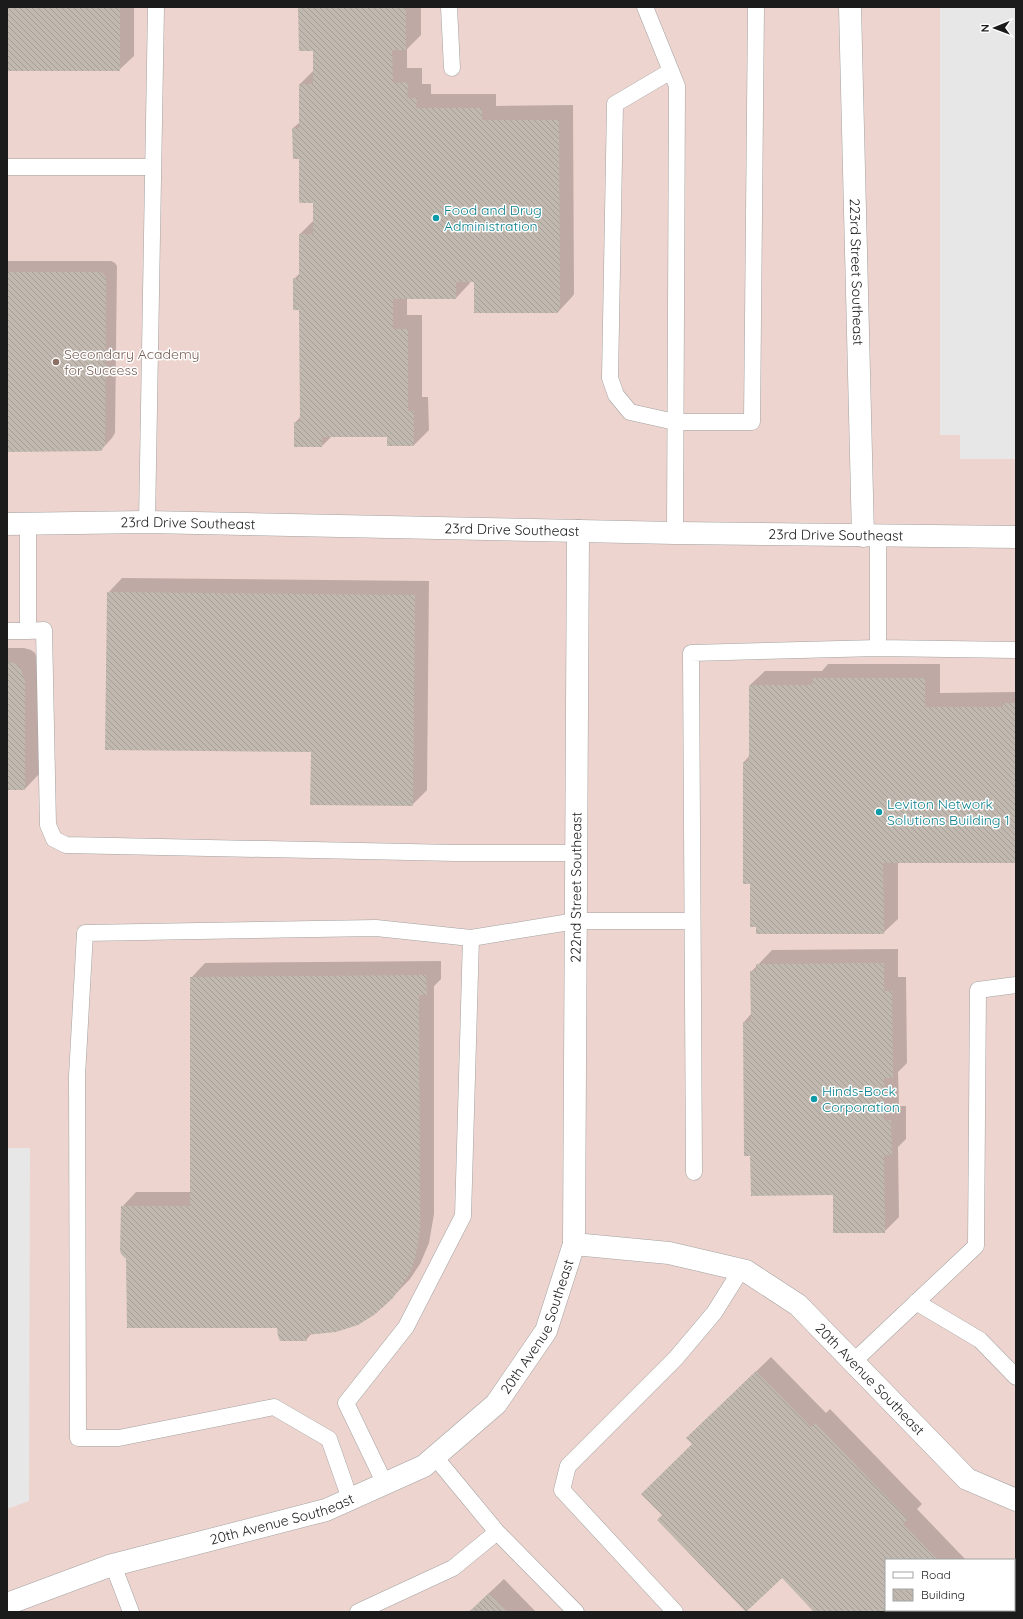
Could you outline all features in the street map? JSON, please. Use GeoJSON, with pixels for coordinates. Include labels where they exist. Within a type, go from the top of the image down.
{"type":"FeatureCollection","features":[{"type":"Feature","properties":{"kind":"street","name":"223rd Street Southeast"},"geometry":{"type":"LineString","coordinates":[[850,7],[870,536]]}},
{"type":"Feature","properties":{"kind":"street","name":"23rd Drive Southeast"},"geometry":{"type":"LineString","coordinates":[[7,524],[148,522],[675,533],[1016,538]]}},
{"type":"Feature","properties":{"kind":"street","name":"222nd Street Southeast"},"geometry":{"type":"LineString","coordinates":[[574,1244],[578,531]]}},
{"type":"Feature","properties":{"kind":"street","name":"20th Avenue Southeast"},"geometry":{"type":"LineString","coordinates":[[7,1604],[113,1565],[326,1510],[424,1466],[496,1404],[546,1331],[574,1244],[669,1253],[746,1271],[798,1305],[967,1479],[1016,1500]]}},
{"type":"Feature","properties":{"kind":"lane"},"geometry":{"type":"LineString","coordinates":[[148,522],[156,7]]}},
{"type":"Feature","properties":{"kind":"lane"},"geometry":{"type":"LineString","coordinates":[[449,7],[452,68]]}},
{"type":"Feature","properties":{"kind":"lane"},"geometry":{"type":"LineString","coordinates":[[645,7],[677,86],[675,533]]}},
{"type":"Feature","properties":{"kind":"lane"},"geometry":{"type":"LineString","coordinates":[[671,71],[615,104],[610,378],[616,395],[630,412],[675,422],[752,422],[756,7]]}},
{"type":"Feature","properties":{"kind":"lane"},"geometry":{"type":"LineString","coordinates":[[7,167],[153,167]]}},
{"type":"Feature","properties":{"kind":"lane"},"geometry":{"type":"LineString","coordinates":[[28,524],[28,631]]}},
{"type":"Feature","properties":{"kind":"lane"},"geometry":{"type":"LineString","coordinates":[[870,536],[878,648]]}},
{"type":"Feature","properties":{"kind":"lane"},"geometry":{"type":"LineString","coordinates":[[7,631],[44,630],[48,825],[54,839],[66,844],[456,853],[576,853]]}},
{"type":"Feature","properties":{"kind":"lane"},"geometry":{"type":"LineString","coordinates":[[694,1172],[691,653],[878,648],[1016,650]]}},
{"type":"Feature","properties":{"kind":"lane"},"geometry":{"type":"LineString","coordinates":[[350,1499],[329,1439],[274,1407],[119,1438],[78,1438],[77,1076],[86,933],[376,928],[471,938],[576,921],[692,921]]}},
{"type":"Feature","properties":{"kind":"lane"},"geometry":{"type":"LineString","coordinates":[[385,1484],[346,1404],[406,1327],[463,1216],[471,938]]}},
{"type":"Feature","properties":{"kind":"lane"},"geometry":{"type":"LineString","coordinates":[[853,1362],[976,1246],[978,990],[1016,985]]}},
{"type":"Feature","properties":{"kind":"lane"},"geometry":{"type":"LineString","coordinates":[[675,1612],[562,1490],[568,1466],[676,1358],[714,1313],[741,1270]]}},
{"type":"Feature","properties":{"kind":"lane"},"geometry":{"type":"LineString","coordinates":[[916,1302],[980,1340],[1016,1377]]}},
{"type":"Feature","properties":{"kind":"lane"},"geometry":{"type":"LineString","coordinates":[[435,1457],[497,1532],[576,1612]]}},
{"type":"Feature","properties":{"kind":"lane"},"geometry":{"type":"LineString","coordinates":[[358,1612],[453,1568],[497,1532]]}},
{"type":"Feature","properties":{"kind":"lane"},"geometry":{"type":"LineString","coordinates":[[113,1565],[131,1612]]}},
{"type":"Feature","properties":{"kind":"shaded area"},"geometry":{"type":"Polygon","coordinates":[[[7,7],[1016,7],[1016,1612],[7,1612],[7,7]]]}},
{"type":"Feature","properties":{"kind":"shaded area"},"geometry":{"type":"Polygon","coordinates":[[[940,7],[1016,7],[1016,459],[960,459],[960,435],[940,435],[940,7]]]}},
{"type":"Feature","properties":{"kind":"shaded area"},"geometry":{"type":"Polygon","coordinates":[[[7,1148],[30,1148],[29,1501],[7,1509],[7,1148]]]}},
{"type":"Feature","properties":{"kind":"building"},"geometry":{"type":"Polygon","coordinates":[[[7,7],[120,7],[120,71],[7,71],[7,7]]]}},
{"type":"Feature","properties":{"kind":"building","name":"Food and Drug Administration"},"geometry":{"type":"Polygon","coordinates":[[[406,7],[406,50],[392,50],[393,83],[408,82],[407,98],[417,98],[416,108],[482,108],[482,120],[559,120],[560,309],[558,309],[558,313],[474,313],[474,282],[456,282],[456,299],[393,299],[393,329],[408,329],[408,411],[414,411],[414,446],[387,446],[387,437],[322,437],[322,447],[294,447],[294,422],[300,422],[299,310],[293,310],[293,278],[299,278],[299,234],[313,234],[313,203],[299,203],[299,159],[293,159],[292,128],[299,128],[299,84],[313,84],[313,51],[299,51],[298,8],[406,7]]]}},
{"type":"Feature","properties":{"kind":"building","name":"Secondary Academy for Success"},"geometry":{"type":"Polygon","coordinates":[[[7,272],[100,272],[104,274],[106,278],[105,445],[101,451],[7,452],[7,272]]]}},
{"type":"Feature","properties":{"kind":"building"},"geometry":{"type":"Polygon","coordinates":[[[107,592],[415,595],[413,806],[310,805],[311,752],[105,750],[107,592]]]}},
{"type":"Feature","properties":{"kind":"building"},"geometry":{"type":"Polygon","coordinates":[[[7,662],[14,663],[20,667],[25,680],[25,790],[7,790],[7,662]]]}},
{"type":"Feature","properties":{"kind":"building","name":"Leviton Network Solutions Building 1"},"geometry":{"type":"Polygon","coordinates":[[[813,678],[925,678],[925,707],[1003,707],[1003,703],[1016,703],[1016,863],[883,863],[884,934],[756,934],[756,927],[750,927],[750,884],[743,884],[743,762],[749,761],[749,685],[812,685],[813,678]]]}},
{"type":"Feature","properties":{"kind":"building","name":"Hinds-Bock Corporation"},"geometry":{"type":"Polygon","coordinates":[[[884,963],[884,991],[892,991],[893,1078],[884,1078],[884,1120],[891,1120],[892,1155],[884,1155],[885,1233],[833,1233],[833,1195],[751,1196],[750,1156],[744,1156],[743,1022],[751,1021],[750,971],[756,971],[756,964],[884,963]]]}},
{"type":"Feature","properties":{"kind":"building"},"geometry":{"type":"Polygon","coordinates":[[[426,975],[427,995],[419,995],[420,1230],[415,1259],[410,1273],[393,1298],[374,1315],[358,1325],[336,1332],[306,1335],[307,1341],[280,1341],[277,1328],[127,1328],[126,1259],[121,1254],[120,1250],[121,1206],[190,1206],[190,977],[426,975]]]}},
{"type":"Feature","properties":{"kind":"building"},"geometry":{"type":"Polygon","coordinates":[[[756,1371],[811,1427],[815,1423],[908,1519],[903,1524],[937,1559],[885,1559],[885,1611],[970,1611],[814,1612],[782,1578],[746,1612],[657,1520],[662,1515],[641,1494],[692,1444],[686,1438],[756,1371]]]}},
{"type":"Feature","properties":{"kind":"building"},"geometry":{"type":"Polygon","coordinates":[[[489,1593],[507,1612],[469,1612],[489,1593]]]}},
{"type":"Feature","properties":{"kind":"place","name":"Food and Drug Administration"},"geometry":{"type":"Point","coordinates":[436,218]}},
{"type":"Feature","properties":{"kind":"place","name":"Secondary Academy for Success"},"geometry":{"type":"Point","coordinates":[56,362]}},
{"type":"Feature","properties":{"kind":"place","name":"Leviton Network Solutions Building 1"},"geometry":{"type":"Point","coordinates":[879,812]}},
{"type":"Feature","properties":{"kind":"place","name":"Hinds-Bock Corporation"},"geometry":{"type":"Point","coordinates":[814,1099]}}]}
